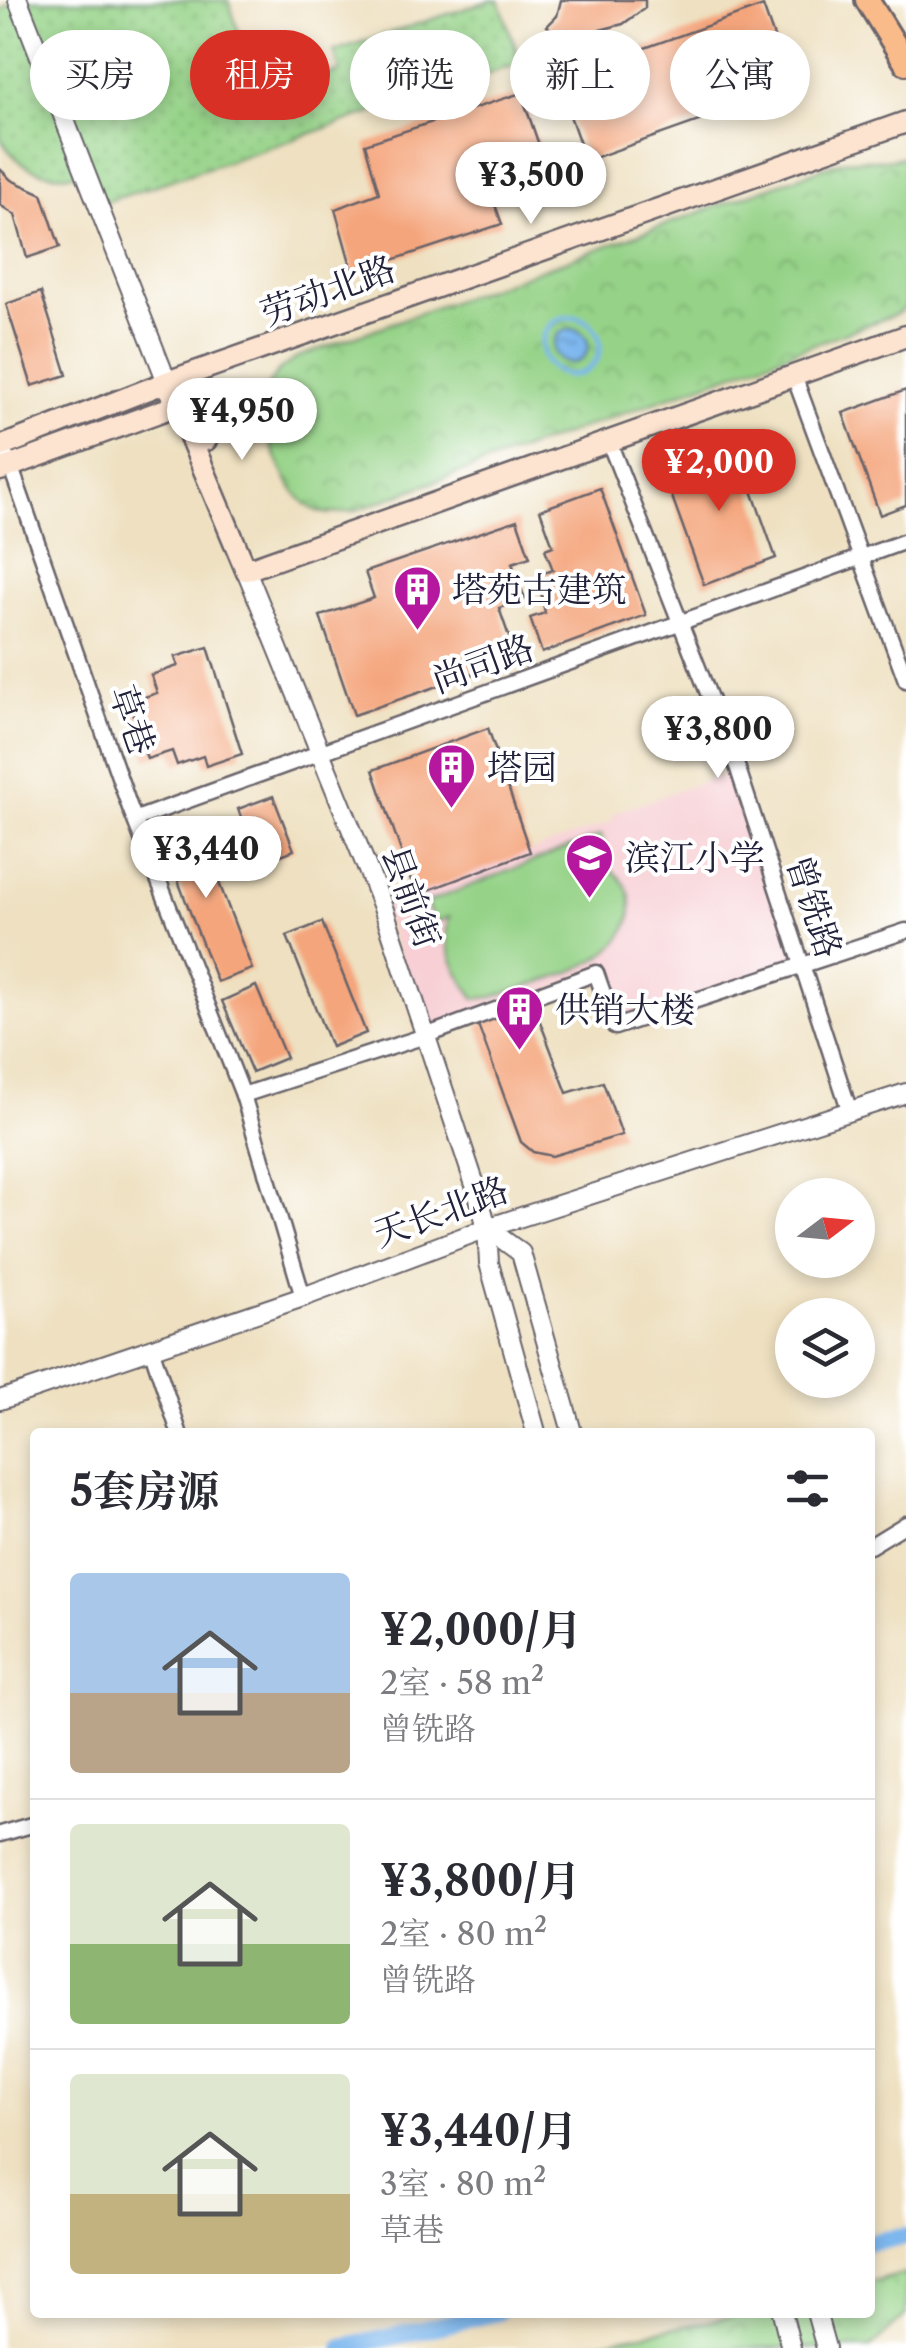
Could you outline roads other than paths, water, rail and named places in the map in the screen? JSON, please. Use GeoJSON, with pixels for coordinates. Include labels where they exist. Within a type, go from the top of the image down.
{"type":"FeatureCollection","features":[{"type":"Feature","properties":{"kind":"main road"},"geometry":{"type":"LineString","coordinates":[[868,0],[906,63]]}},
{"type":"Feature","properties":{"kind":"main road","name":"劳动北路"},"geometry":{"type":"LineString","coordinates":[[1,446],[174,380],[906,122]]}},
{"type":"Feature","properties":{"kind":"main road"},"geometry":{"type":"LineString","coordinates":[[252,569],[906,336]]}},
{"type":"Feature","properties":{"kind":"main road","name":"县前街"},"geometry":{"type":"LineString","coordinates":[[174,380],[252,569]]}},
{"type":"Feature","properties":{"kind":"main road"},"geometry":{"type":"LineString","coordinates":[[6,468],[184,404]]}},
{"type":"Feature","properties":{"kind":"street","name":"县前街"},"geometry":{"type":"LineString","coordinates":[[18,0],[156,353],[174,380]]}},
{"type":"Feature","properties":{"kind":"street"},"geometry":{"type":"LineString","coordinates":[[794,376],[906,680]]}},
{"type":"Feature","properties":{"kind":"street","name":"曾铣路"},"geometry":{"type":"LineString","coordinates":[[609,442],[738,769],[850,1112]]}},
{"type":"Feature","properties":{"kind":"street","name":"草巷"},"geometry":{"type":"LineString","coordinates":[[1,446],[242,1095],[303,1297]]}},
{"type":"Feature","properties":{"kind":"street","name":"尚司路"},"geometry":{"type":"LineString","coordinates":[[136,818],[906,541]]}},
{"type":"Feature","properties":{"kind":"street","name":"县前街"},"geometry":{"type":"LineString","coordinates":[[252,569],[256,595],[383,907],[488,1228],[489,1263],[535,1428]]}},
{"type":"Feature","properties":{"kind":"street"},"geometry":{"type":"LineString","coordinates":[[242,1095],[425,1036],[596,973],[615,1027],[800,962],[906,930]]}},
{"type":"Feature","properties":{"kind":"street","name":"天长北路"},"geometry":{"type":"LineString","coordinates":[[0,1400],[303,1297],[488,1228],[906,1092]]}},
{"type":"Feature","properties":{"kind":"street","name":"县前街"},"geometry":{"type":"LineString","coordinates":[[488,1228],[521,1253],[571,1428]]}},
{"type":"Feature","properties":{"kind":"street"},"geometry":{"type":"LineString","coordinates":[[152,1348],[178,1428]]}},
{"type":"Feature","properties":{"kind":"street"},"geometry":{"type":"LineString","coordinates":[[875,1543],[906,1524]]}},
{"type":"Feature","properties":{"kind":"street"},"geometry":{"type":"LineString","coordinates":[[0,1834],[30,1825]]}},
{"type":"Feature","properties":{"kind":"street"},"geometry":{"type":"LineString","coordinates":[[818,2318],[826,2348]]}},
{"type":"Feature","properties":{"kind":"street"},"geometry":{"type":"LineString","coordinates":[[784,2320],[791,2348]]}},
{"type":"Feature","properties":{"kind":"water"},"geometry":{"type":"Polygon","coordinates":[[[571,329],[583,334],[588,346],[583,358],[571,363],[559,358],[554,346],[559,334],[571,329]]]}},
{"type":"Feature","properties":{"kind":"waterway"},"geometry":{"type":"LineString","coordinates":[[571,317],[592,325],[600,346],[592,367],[571,375],[550,367],[542,346],[550,325],[571,317]]}},
{"type":"Feature","properties":{"kind":"waterway"},"geometry":{"type":"LineString","coordinates":[[875,2241],[906,2237]]}},
{"type":"Feature","properties":{"kind":"waterway"},"geometry":{"type":"LineString","coordinates":[[343,2348],[471,2318]]}},
{"type":"Feature","properties":{"kind":"place","name":"塔苑古建筑"},"geometry":{"type":"Point","coordinates":[417,632]}},
{"type":"Feature","properties":{"kind":"place","name":"塔园"},"geometry":{"type":"Point","coordinates":[452,810]}},
{"type":"Feature","properties":{"kind":"place","name":"滨江小学"},"geometry":{"type":"Point","coordinates":[590,900]}},
{"type":"Feature","properties":{"kind":"place","name":"供销大楼"},"geometry":{"type":"Point","coordinates":[520,1052]}}]}
